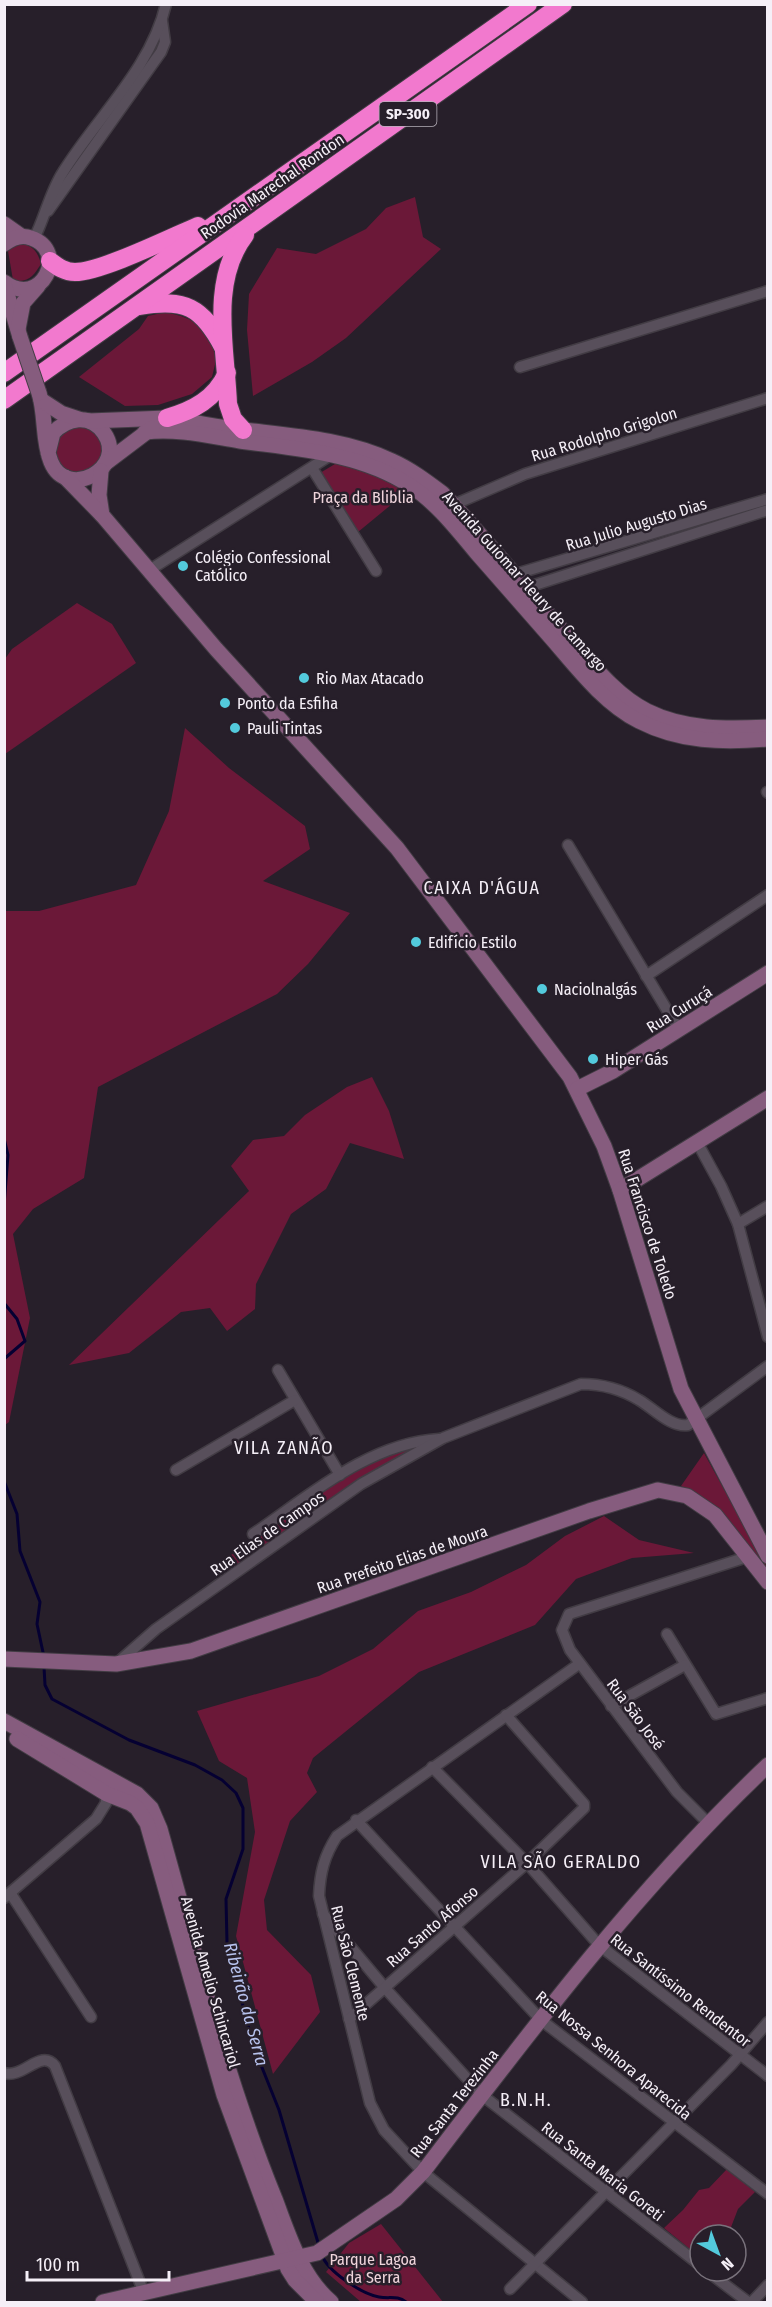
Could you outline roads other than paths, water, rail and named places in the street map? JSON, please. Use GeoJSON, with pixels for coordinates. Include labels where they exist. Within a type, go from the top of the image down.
{"type":"FeatureCollection","features":[{"type":"Feature","properties":{"kind":"highway","name":"Rodovia Marechal Rondon"},"geometry":{"type":"LineString","coordinates":[[4,373],[528,4]]}},
{"type":"Feature","properties":{"kind":"highway","name":"Rodovia Marechal Rondon"},"geometry":{"type":"LineString","coordinates":[[4,399],[563,4]]}},
{"type":"Feature","properties":{"kind":"highway"},"geometry":{"type":"LineString","coordinates":[[50,261],[65,270],[79,272],[162,242],[238,208]]}},
{"type":"Feature","properties":{"kind":"highway"},"geometry":{"type":"LineString","coordinates":[[243,430],[230,413],[223,308],[227,268],[235,249],[253,224]]}},
{"type":"Feature","properties":{"kind":"highway"},"geometry":{"type":"LineString","coordinates":[[135,307],[165,303],[190,308],[202,315],[211,326],[225,351]]}},
{"type":"Feature","properties":{"kind":"highway"},"geometry":{"type":"LineString","coordinates":[[169,418],[198,407],[208,400],[222,384],[227,373]]}},
{"type":"Feature","properties":{"kind":"street"},"geometry":{"type":"LineString","coordinates":[[4,244],[28,238],[47,213],[94,138],[161,52],[165,42],[162,21],[166,4]]}},
{"type":"Feature","properties":{"kind":"street"},"geometry":{"type":"LineString","coordinates":[[4,224],[42,244],[50,261],[49,270],[23,303],[19,333]]}},
{"type":"Feature","properties":{"kind":"street"},"geometry":{"type":"LineString","coordinates":[[4,283],[16,289],[38,286]]}},
{"type":"Feature","properties":{"kind":"street"},"geometry":{"type":"LineString","coordinates":[[4,283],[40,397],[51,463],[65,477],[84,480],[146,432],[169,418]]}},
{"type":"Feature","properties":{"kind":"street"},"geometry":{"type":"LineString","coordinates":[[520,367],[768,291]]}},
{"type":"Feature","properties":{"kind":"street"},"geometry":{"type":"LineString","coordinates":[[40,397],[61,413],[84,420],[104,433],[109,452],[99,495],[102,515]]}},
{"type":"Feature","properties":{"kind":"street","name":"Rua Rodolpho Grigolon"},"geometry":{"type":"LineString","coordinates":[[453,505],[525,474],[768,398]]}},
{"type":"Feature","properties":{"kind":"street"},"geometry":{"type":"LineString","coordinates":[[48,453],[53,433],[60,425],[84,420],[169,418],[243,430],[392,460],[417,474],[453,505],[518,591],[617,690],[648,712],[680,723],[713,728],[768,727]]}},
{"type":"Feature","properties":{"kind":"street","name":"Avenida Guiomar Fleury de Camargo"},"geometry":{"type":"LineString","coordinates":[[146,432],[175,431],[337,450],[383,470],[411,486],[442,512],[507,577]]}},
{"type":"Feature","properties":{"kind":"street"},"geometry":{"type":"LineString","coordinates":[[148,571],[337,450]]}},
{"type":"Feature","properties":{"kind":"street"},"geometry":{"type":"LineString","coordinates":[[312,468],[376,571]]}},
{"type":"Feature","properties":{"kind":"street","name":"Rua Francisco de Toledo"},"geometry":{"type":"LineString","coordinates":[[65,477],[102,515],[148,571],[397,848],[545,1041],[577,1089],[620,1190],[669,1352],[695,1420],[768,1556]]}},
{"type":"Feature","properties":{"kind":"street","name":"Rua Julio Augusto Dias"},"geometry":{"type":"LineString","coordinates":[[507,577],[768,500]]}},
{"type":"Feature","properties":{"kind":"street","name":"Rua Julio Augusto Dias"},"geometry":{"type":"LineString","coordinates":[[518,591],[768,510]]}},
{"type":"Feature","properties":{"kind":"street","name":"Avenida Guiomar Fleury de Camargo"},"geometry":{"type":"LineString","coordinates":[[518,591],[582,673],[609,699],[637,720],[696,740],[730,742],[768,739]]}},
{"type":"Feature","properties":{"kind":"street"},"geometry":{"type":"LineString","coordinates":[[568,845],[679,1030]]}},
{"type":"Feature","properties":{"kind":"street"},"geometry":{"type":"LineString","coordinates":[[646,975],[768,895]]}},
{"type":"Feature","properties":{"kind":"street","name":"Rua Curuçá"},"geometry":{"type":"LineString","coordinates":[[577,1089],[679,1030],[768,974]]}},
{"type":"Feature","properties":{"kind":"street"},"geometry":{"type":"LineString","coordinates":[[620,1190],[768,1098]]}},
{"type":"Feature","properties":{"kind":"street"},"geometry":{"type":"LineString","coordinates":[[697,1142],[722,1186],[738,1224],[768,1337]]}},
{"type":"Feature","properties":{"kind":"street"},"geometry":{"type":"LineString","coordinates":[[738,1224],[768,1206]]}},
{"type":"Feature","properties":{"kind":"street"},"geometry":{"type":"LineString","coordinates":[[695,1420],[768,1366]]}},
{"type":"Feature","properties":{"kind":"street"},"geometry":{"type":"LineString","coordinates":[[278,1370],[340,1475]]}},
{"type":"Feature","properties":{"kind":"street","name":"Rua Elias de Campos"},"geometry":{"type":"LineString","coordinates":[[116,1664],[156,1629],[361,1484],[443,1438],[581,1384],[596,1384],[625,1393],[677,1424],[688,1425],[695,1420]]}},
{"type":"Feature","properties":{"kind":"street"},"geometry":{"type":"LineString","coordinates":[[176,1470],[295,1400]]}},
{"type":"Feature","properties":{"kind":"street","name":"Rua Elias de Campos"},"geometry":{"type":"LineString","coordinates":[[253,1534],[340,1475],[376,1454],[417,1441],[443,1438]]}},
{"type":"Feature","properties":{"kind":"street","name":"Rua Prefeito Elias de Moura"},"geometry":{"type":"LineString","coordinates":[[8,1661],[116,1664],[192,1651],[599,1507],[658,1490],[687,1497],[716,1515],[768,1582]]}},
{"type":"Feature","properties":{"kind":"street","name":"Rua São José"},"geometry":{"type":"LineString","coordinates":[[707,1822],[677,1792],[579,1664],[563,1638],[562,1630],[569,1614],[747,1557]]}},
{"type":"Feature","properties":{"kind":"street"},"geometry":{"type":"LineString","coordinates":[[667,1634],[716,1714],[768,1698]]}},
{"type":"Feature","properties":{"kind":"street","name":"Rua São Clemente"},"geometry":{"type":"LineString","coordinates":[[579,1664],[356,1820],[337,1836],[326,1853],[320,1875],[321,1912],[370,2103],[384,2130],[423,2172],[582,2302]]}},
{"type":"Feature","properties":{"kind":"street"},"geometry":{"type":"LineString","coordinates":[[611,1706],[685,1665]]}},
{"type":"Feature","properties":{"kind":"street","name":"Rua Santo Afonso"},"geometry":{"type":"LineString","coordinates":[[349,2019],[527,1863],[583,1810],[584,1804],[506,1714]]}},
{"type":"Feature","properties":{"kind":"street","name":"Avenida Amelio Schincariol"},"geometry":{"type":"LineString","coordinates":[[4,1721],[97,1779],[102,1807],[124,1800],[137,1808],[147,1823],[224,2095],[304,2258],[295,2280],[317,2302]]}},
{"type":"Feature","properties":{"kind":"street","name":"Avenida Amelio Schincariol"},"geometry":{"type":"LineString","coordinates":[[4,1731],[97,1779],[137,1794],[156,1818],[240,2109],[316,2289],[331,2302]]}},
{"type":"Feature","properties":{"kind":"street","name":"Rua Santa Terezinha"},"geometry":{"type":"LineString","coordinates":[[103,2302],[304,2258],[396,2199],[423,2172],[599,1945],[707,1822],[768,1765]]}},
{"type":"Feature","properties":{"kind":"street","name":"Rua Santíssimo Rendentor"},"geometry":{"type":"LineString","coordinates":[[432,1767],[527,1863],[599,1945],[768,2076]]}},
{"type":"Feature","properties":{"kind":"street"},"geometry":{"type":"LineString","coordinates":[[91,2017],[8,1896],[102,1807],[99,1802],[97,1779]]}},
{"type":"Feature","properties":{"kind":"street","name":"Rua Nossa Senhora Aparecida"},"geometry":{"type":"LineString","coordinates":[[356,1820],[541,2020],[768,2194]]}},
{"type":"Feature","properties":{"kind":"street","name":"Rua Santa Maria Goreti"},"geometry":{"type":"LineString","coordinates":[[321,1912],[385,1988],[482,2095],[688,2256]]}},
{"type":"Feature","properties":{"kind":"street"},"geometry":{"type":"LineString","coordinates":[[510,2289],[675,2123],[768,2022]]}},
{"type":"Feature","properties":{"kind":"street"},"geometry":{"type":"LineString","coordinates":[[4,2073],[14,2075],[47,2059],[55,2066],[144,2293]]}},
{"type":"Feature","properties":{"kind":"street"},"geometry":{"type":"LineString","coordinates":[[724,2283],[750,2302],[768,2285]]}},
{"type":"Feature","properties":{"kind":"waterway","name":"Ribeirão da Serra"},"geometry":{"type":"LineString","coordinates":[[4,1138],[8,1155],[4,1206]]}},
{"type":"Feature","properties":{"kind":"waterway","name":"Ribeirão da Serra"},"geometry":{"type":"LineString","coordinates":[[4,1303],[17,1319],[25,1341],[4,1359]]}},
{"type":"Feature","properties":{"kind":"waterway","name":"Ribeirão da Serra"},"geometry":{"type":"LineString","coordinates":[[4,1481],[17,1514],[20,1551],[40,1602],[37,1624],[44,1657]]}},
{"type":"Feature","properties":{"kind":"waterway","name":"Ribeirão da Serra"},"geometry":{"type":"LineString","coordinates":[[44,1667],[45,1685],[52,1699],[129,1740],[195,1765],[222,1780],[236,1793],[243,1808],[243,1849],[226,1899],[227,1943],[253,2045],[279,2110],[319,2246]]}},
{"type":"Feature","properties":{"kind":"waterway","name":"Ribeirão da Serra"},"geometry":{"type":"LineString","coordinates":[[322,2255],[338,2275],[355,2287],[372,2295],[396,2298],[406,2302]]}},
{"type":"Feature","properties":{"kind":"place","name":"Colégio Confessional Católico"},"geometry":{"type":"Point","coordinates":[183,566]}},
{"type":"Feature","properties":{"kind":"place","name":"Rio Max Atacado"},"geometry":{"type":"Point","coordinates":[304,678]}},
{"type":"Feature","properties":{"kind":"place","name":"Ponto da Esfiha"},"geometry":{"type":"Point","coordinates":[225,703]}},
{"type":"Feature","properties":{"kind":"place","name":"Pauli Tintas"},"geometry":{"type":"Point","coordinates":[235,728]}},
{"type":"Feature","properties":{"kind":"place","name":"Edifício Estilo"},"geometry":{"type":"Point","coordinates":[416,942]}},
{"type":"Feature","properties":{"kind":"place","name":"Naciolnalgás"},"geometry":{"type":"Point","coordinates":[542,989]}},
{"type":"Feature","properties":{"kind":"place","name":"Hiper Gás"},"geometry":{"type":"Point","coordinates":[593,1059]}},
{"type":"Feature","properties":{"kind":"district","name":"CAIXA D'ÁGUA"},"geometry":{"type":"Point","coordinates":[482,888]}},
{"type":"Feature","properties":{"kind":"district","name":"VILA ZANÃO"},"geometry":{"type":"Point","coordinates":[284,1448]}},
{"type":"Feature","properties":{"kind":"district","name":"VILA SÃO GERALDO"},"geometry":{"type":"Point","coordinates":[561,1862]}},
{"type":"Feature","properties":{"kind":"district","name":"B.N.H."},"geometry":{"type":"Point","coordinates":[526,2100]}},
{"type":"Feature","properties":{"kind":"park label","name":"Praça da Bliblia"},"geometry":{"type":"Point","coordinates":[363,497]}},
{"type":"Feature","properties":{"kind":"park label","name":"Parque Lagoa da Serra"},"geometry":{"type":"Point","coordinates":[373,2268]}}]}
